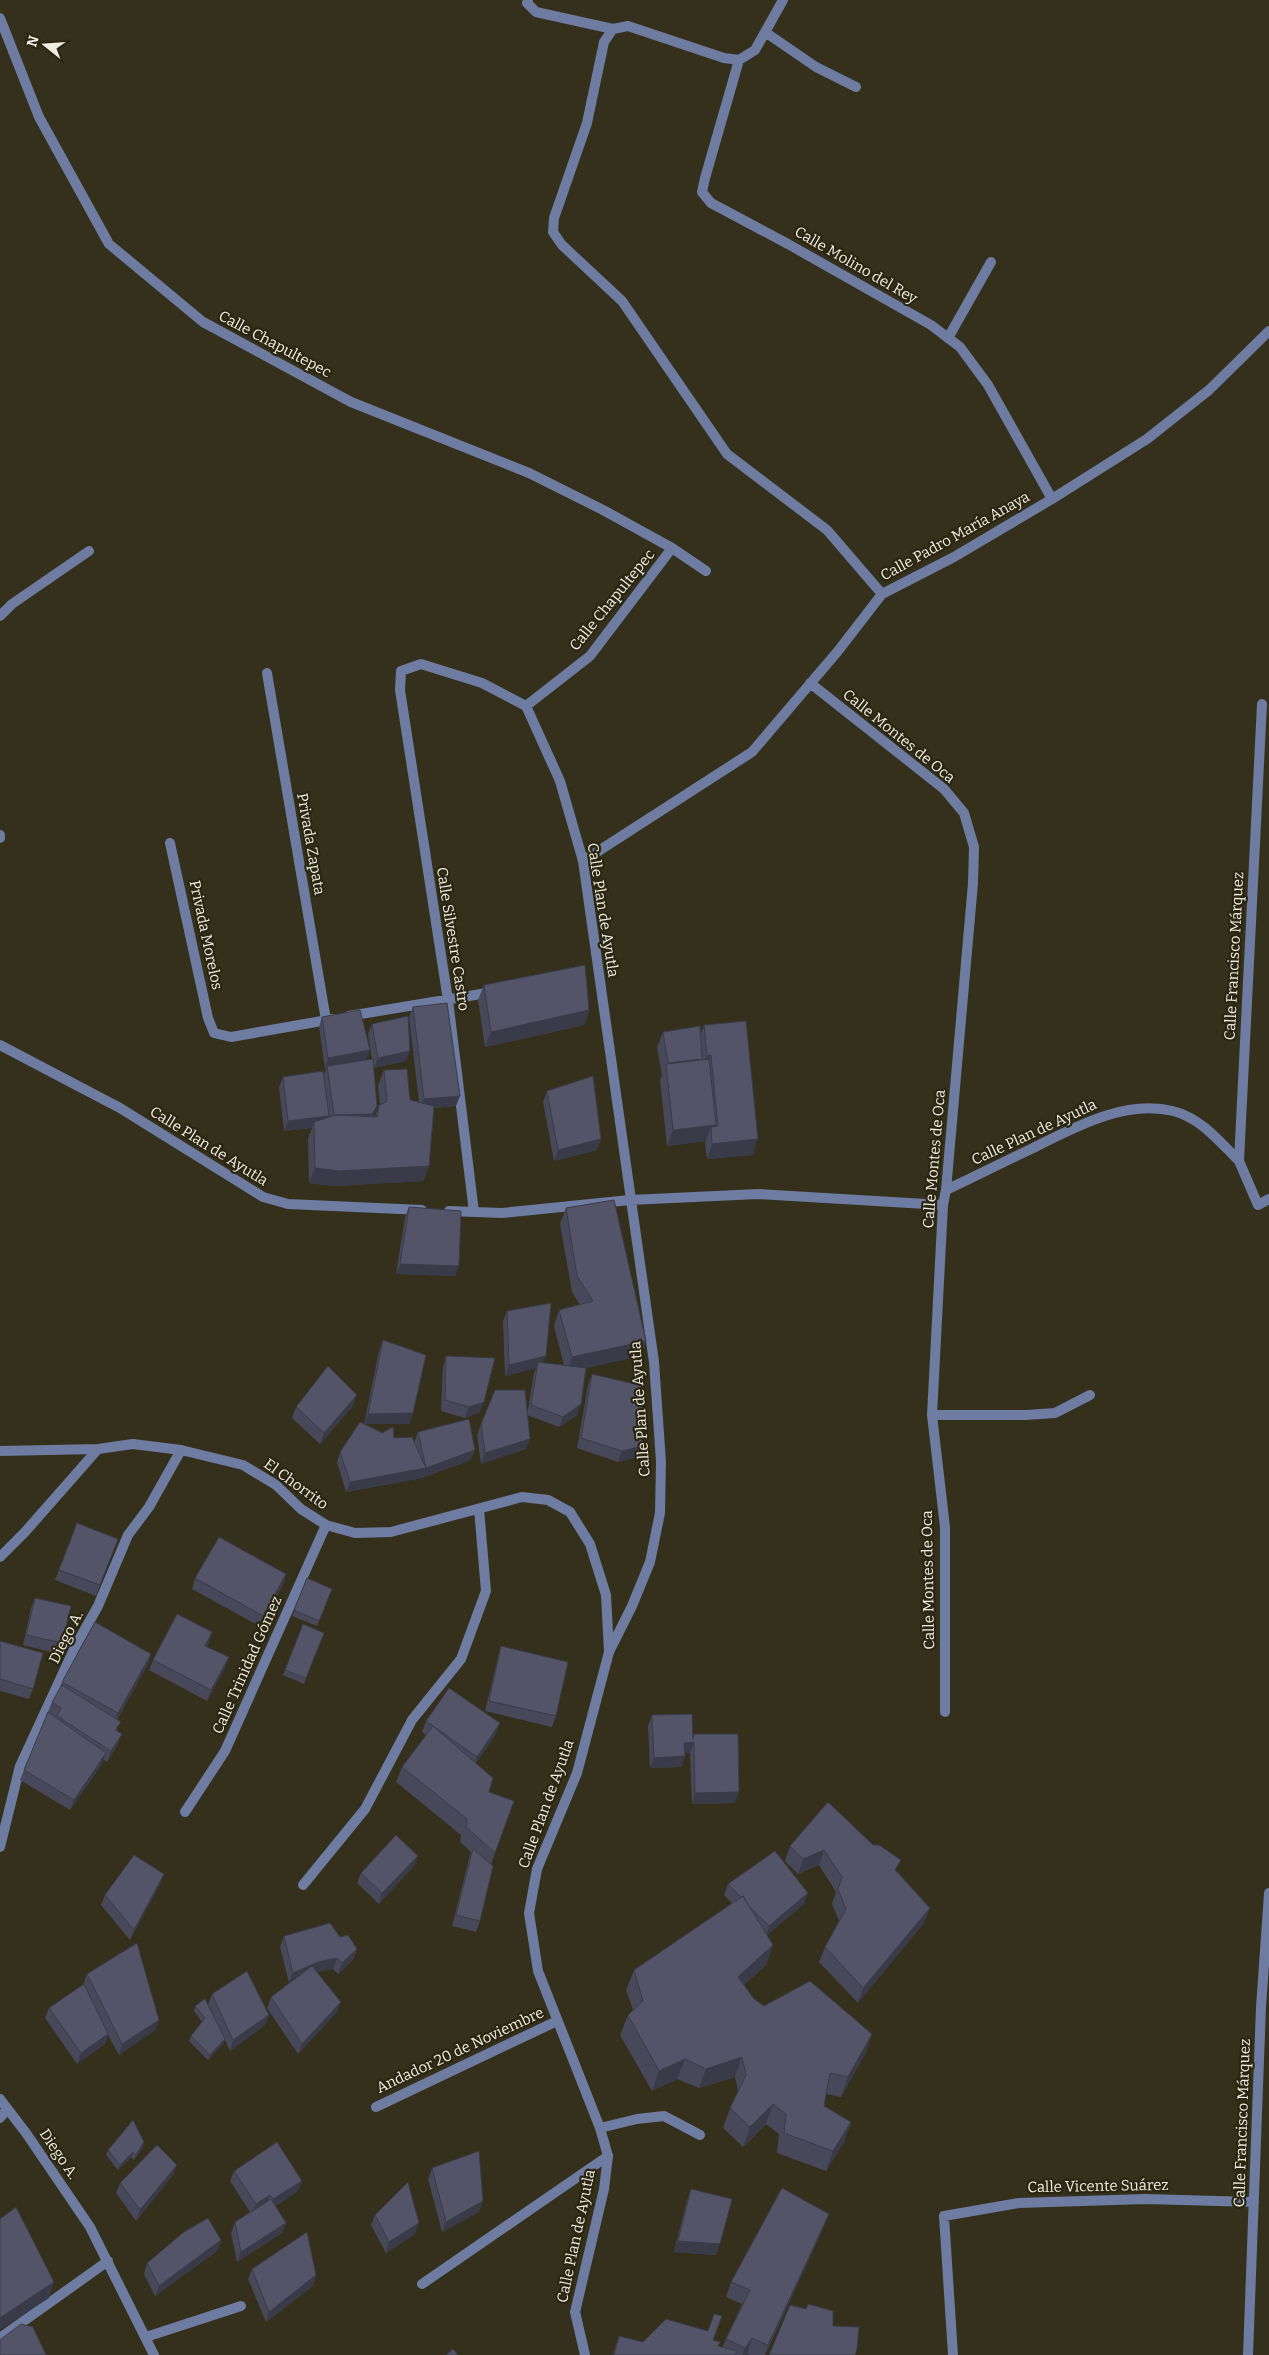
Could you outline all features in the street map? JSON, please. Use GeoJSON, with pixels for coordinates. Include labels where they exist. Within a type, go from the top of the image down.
{"type":"FeatureCollection","features":[{"type":"Feature","properties":{"kind":"street"},"geometry":{"type":"LineString","coordinates":[[528,2],[536,12],[613,29],[628,26],[724,58],[739,60],[755,50],[784,0]]}},
{"type":"Feature","properties":{"kind":"street","name":"Calle Chapultepec"},"geometry":{"type":"LineString","coordinates":[[0,18],[39,118],[109,244],[203,322],[350,402],[529,473],[605,511],[672,548],[706,571]]}},
{"type":"Feature","properties":{"kind":"street"},"geometry":{"type":"LineString","coordinates":[[613,29],[604,42],[587,123],[554,218],[553,232],[562,245],[622,301],[727,454],[827,530],[882,594]]}},
{"type":"Feature","properties":{"kind":"street"},"geometry":{"type":"LineString","coordinates":[[765,32],[816,67],[856,87]]}},
{"type":"Feature","properties":{"kind":"street","name":"Calle Molino del Rey"},"geometry":{"type":"LineString","coordinates":[[739,60],[702,192],[710,203],[788,244],[931,325],[960,347],[988,385],[1052,499]]}},
{"type":"Feature","properties":{"kind":"street"},"geometry":{"type":"LineString","coordinates":[[948,338],[991,262]]}},
{"type":"Feature","properties":{"kind":"street","name":"Calle Padro María Anaya"},"geometry":{"type":"LineString","coordinates":[[583,861],[752,752],[882,594],[954,557],[1052,499],[1147,438],[1209,390],[1269,331]]}},
{"type":"Feature","properties":{"kind":"street","name":"Calle Chapultepec"},"geometry":{"type":"LineString","coordinates":[[526,706],[590,656],[672,548]]}},
{"type":"Feature","properties":{"kind":"street"},"geometry":{"type":"LineString","coordinates":[[0,616],[12,604],[89,551]]}},
{"type":"Feature","properties":{"kind":"street","name":"Calle Silvestre Castro"},"geometry":{"type":"LineString","coordinates":[[474,1212],[448,1000],[400,690],[401,671],[421,664],[482,683],[526,706]]}},
{"type":"Feature","properties":{"kind":"street","name":"Privada Zapata"},"geometry":{"type":"LineString","coordinates":[[266,673],[326,1020]]}},
{"type":"Feature","properties":{"kind":"street","name":"Calle Montes de Oca"},"geometry":{"type":"LineString","coordinates":[[810,683],[944,789],[964,813],[974,847],[973,884],[946,1190],[943,1205],[932,1415],[945,1527],[945,1712]]}},
{"type":"Feature","properties":{"kind":"street","name":"Calle Francisco Márquez"},"geometry":{"type":"LineString","coordinates":[[1262,704],[1239,1161],[1258,1206],[1269,1199]]}},
{"type":"Feature","properties":{"kind":"street","name":"Calle Plan de Ayutla"},"geometry":{"type":"LineString","coordinates":[[526,706],[560,780],[583,861],[593,972],[654,1362],[661,1462],[660,1513],[650,1562],[632,1606],[609,1652],[577,1773],[536,1869],[529,1913],[538,1971],[600,2128],[608,2156],[604,2189],[575,2312],[585,2355]]}},
{"type":"Feature","properties":{"kind":"street","name":"Privada Morelos"},"geometry":{"type":"LineString","coordinates":[[170,843],[208,1018],[214,1034],[230,1038],[326,1020]]}},
{"type":"Feature","properties":{"kind":"street"},"geometry":{"type":"LineString","coordinates":[[326,1020],[504,990]]}},
{"type":"Feature","properties":{"kind":"street","name":"Calle Plan de Ayutla"},"geometry":{"type":"LineString","coordinates":[[0,1045],[120,1108],[263,1197],[288,1204],[502,1213],[630,1200],[758,1194],[943,1205]]}},
{"type":"Feature","properties":{"kind":"street","name":"Calle Plan de Ayutla"},"geometry":{"type":"LineString","coordinates":[[946,1190],[1073,1129],[1108,1115],[1140,1109],[1173,1111],[1203,1125],[1239,1161]]}},
{"type":"Feature","properties":{"kind":"street"},"geometry":{"type":"LineString","coordinates":[[932,1415],[1026,1415],[1055,1413],[1090,1395]]}},
{"type":"Feature","properties":{"kind":"street","name":"El Chorrito"},"geometry":{"type":"LineString","coordinates":[[0,1451],[98,1449],[133,1444],[181,1450],[243,1465],[276,1485],[302,1509],[326,1525],[355,1532],[391,1532],[522,1497],[548,1500],[570,1512],[590,1544],[606,1595],[609,1652]]}},
{"type":"Feature","properties":{"kind":"street"},"geometry":{"type":"LineString","coordinates":[[0,1557],[25,1532],[98,1449]]}},
{"type":"Feature","properties":{"kind":"street","name":"Diego A."},"geometry":{"type":"LineString","coordinates":[[0,1847],[20,1766],[75,1647],[98,1606],[128,1536],[149,1507],[181,1450]]}},
{"type":"Feature","properties":{"kind":"street"},"geometry":{"type":"LineString","coordinates":[[303,1885],[365,1808],[412,1720],[460,1659],[486,1591],[479,1509]]}},
{"type":"Feature","properties":{"kind":"street","name":"Calle Trinidad Gómez"},"geometry":{"type":"LineString","coordinates":[[186,1812],[225,1751],[326,1525]]}},
{"type":"Feature","properties":{"kind":"street","name":"Calle Francisco Márquez"},"geometry":{"type":"LineString","coordinates":[[1248,2355],[1261,2007],[1269,1893]]}},
{"type":"Feature","properties":{"kind":"street","name":"Andador 20 de Noviembre"},"geometry":{"type":"LineString","coordinates":[[376,2106],[557,2021]]}},
{"type":"Feature","properties":{"kind":"street","name":"Diego A."},"geometry":{"type":"LineString","coordinates":[[0,2099],[26,2133],[90,2227],[154,2355]]}},
{"type":"Feature","properties":{"kind":"street"},"geometry":{"type":"LineString","coordinates":[[0,2118],[6,2109]]}},
{"type":"Feature","properties":{"kind":"street"},"geometry":{"type":"LineString","coordinates":[[600,2128],[637,2119],[664,2116],[700,2135]]}},
{"type":"Feature","properties":{"kind":"street"},"geometry":{"type":"LineString","coordinates":[[422,2284],[608,2156]]}},
{"type":"Feature","properties":{"kind":"street","name":"Calle Vicente Suárez"},"geometry":{"type":"LineString","coordinates":[[953,2355],[944,2216],[1019,2203],[1146,2199],[1254,2202]]}},
{"type":"Feature","properties":{"kind":"street"},"geometry":{"type":"LineString","coordinates":[[0,2338],[108,2261]]}},
{"type":"Feature","properties":{"kind":"street"},"geometry":{"type":"LineString","coordinates":[[146,2337],[241,2306]]}},
{"type":"Feature","properties":{"kind":"building"},"geometry":{"type":"Polygon","coordinates":[[[585,965],[589,1010],[491,1032],[484,985],[585,965]]]}},
{"type":"Feature","properties":{"kind":"building"},"geometry":{"type":"Polygon","coordinates":[[[447,1003],[460,1096],[424,1099],[413,1007],[447,1003]]]}},
{"type":"Feature","properties":{"kind":"building"},"geometry":{"type":"Polygon","coordinates":[[[360,1010],[370,1050],[328,1058],[322,1017],[360,1010]]]}},
{"type":"Feature","properties":{"kind":"building"},"geometry":{"type":"Polygon","coordinates":[[[408,1016],[410,1051],[378,1058],[372,1024],[408,1016]]]}},
{"type":"Feature","properties":{"kind":"building"},"geometry":{"type":"Polygon","coordinates":[[[746,1021],[758,1139],[712,1144],[711,1127],[718,1126],[711,1055],[707,1056],[704,1025],[746,1021]]]}},
{"type":"Feature","properties":{"kind":"building"},"geometry":{"type":"Polygon","coordinates":[[[700,1026],[702,1059],[668,1063],[663,1032],[700,1026]]]}},
{"type":"Feature","properties":{"kind":"building"},"geometry":{"type":"Polygon","coordinates":[[[373,1059],[377,1106],[372,1114],[334,1115],[327,1066],[373,1059]]]}},
{"type":"Feature","properties":{"kind":"building"},"geometry":{"type":"Polygon","coordinates":[[[709,1059],[716,1125],[673,1130],[666,1064],[709,1059]]]}},
{"type":"Feature","properties":{"kind":"building"},"geometry":{"type":"Polygon","coordinates":[[[407,1069],[410,1100],[434,1106],[429,1166],[339,1171],[315,1168],[314,1122],[335,1115],[377,1117],[379,1105],[387,1102],[384,1070],[407,1069]]]}},
{"type":"Feature","properties":{"kind":"building"},"geometry":{"type":"Polygon","coordinates":[[[323,1071],[329,1116],[288,1121],[283,1077],[323,1071]]]}},
{"type":"Feature","properties":{"kind":"building"},"geometry":{"type":"Polygon","coordinates":[[[593,1076],[601,1139],[558,1150],[547,1091],[593,1076]]]}},
{"type":"Feature","properties":{"kind":"building"},"geometry":{"type":"Polygon","coordinates":[[[614,1200],[646,1341],[572,1357],[559,1310],[593,1301],[577,1276],[566,1208],[614,1200]]]}},
{"type":"Feature","properties":{"kind":"building"},"geometry":{"type":"Polygon","coordinates":[[[409,1207],[461,1211],[459,1266],[400,1264],[409,1207]]]}},
{"type":"Feature","properties":{"kind":"building"},"geometry":{"type":"Polygon","coordinates":[[[551,1303],[546,1356],[509,1365],[507,1311],[551,1303]]]}},
{"type":"Feature","properties":{"kind":"building"},"geometry":{"type":"Polygon","coordinates":[[[383,1340],[426,1355],[413,1413],[368,1414],[383,1340]]]}},
{"type":"Feature","properties":{"kind":"building"},"geometry":{"type":"Polygon","coordinates":[[[446,1356],[495,1358],[484,1402],[469,1407],[445,1400],[446,1356]]]}},
{"type":"Feature","properties":{"kind":"building"},"geometry":{"type":"Polygon","coordinates":[[[538,1362],[586,1368],[581,1404],[563,1417],[531,1405],[538,1362]]]}},
{"type":"Feature","properties":{"kind":"building"},"geometry":{"type":"Polygon","coordinates":[[[328,1366],[357,1395],[324,1433],[296,1407],[328,1366]]]}},
{"type":"Feature","properties":{"kind":"building"},"geometry":{"type":"Polygon","coordinates":[[[592,1374],[643,1386],[642,1446],[622,1451],[581,1438],[592,1374]]]}},
{"type":"Feature","properties":{"kind":"building"},"geometry":{"type":"Polygon","coordinates":[[[495,1390],[525,1390],[530,1439],[485,1453],[481,1424],[495,1390]]]}},
{"type":"Feature","properties":{"kind":"building"},"geometry":{"type":"Polygon","coordinates":[[[469,1419],[475,1450],[426,1468],[418,1432],[469,1419]]]}},
{"type":"Feature","properties":{"kind":"building"},"geometry":{"type":"Polygon","coordinates":[[[360,1422],[382,1433],[393,1427],[394,1438],[412,1437],[426,1468],[350,1482],[340,1452],[360,1422]]]}},
{"type":"Feature","properties":{"kind":"building"},"geometry":{"type":"Polygon","coordinates":[[[77,1523],[118,1539],[100,1585],[59,1570],[77,1523]]]}},
{"type":"Feature","properties":{"kind":"building"},"geometry":{"type":"Polygon","coordinates":[[[219,1537],[286,1574],[263,1616],[195,1578],[219,1537]]]}},
{"type":"Feature","properties":{"kind":"building"},"geometry":{"type":"Polygon","coordinates":[[[307,1578],[332,1589],[319,1621],[294,1610],[307,1578]]]}},
{"type":"Feature","properties":{"kind":"building"},"geometry":{"type":"Polygon","coordinates":[[[35,1598],[71,1606],[62,1643],[26,1635],[35,1598]]]}},
{"type":"Feature","properties":{"kind":"building"},"geometry":{"type":"Polygon","coordinates":[[[177,1614],[212,1632],[205,1646],[229,1657],[211,1690],[153,1660],[177,1614]]]}},
{"type":"Feature","properties":{"kind":"building"},"geometry":{"type":"Polygon","coordinates":[[[95,1622],[151,1654],[118,1713],[62,1682],[95,1622]]]}},
{"type":"Feature","properties":{"kind":"building"},"geometry":{"type":"Polygon","coordinates":[[[303,1624],[324,1633],[306,1678],[285,1670],[303,1624]]]}},
{"type":"Feature","properties":{"kind":"building"},"geometry":{"type":"Polygon","coordinates":[[[0,1641],[43,1653],[33,1689],[0,1679],[0,1641]]]}},
{"type":"Feature","properties":{"kind":"building"},"geometry":{"type":"Polygon","coordinates":[[[501,1646],[568,1662],[556,1716],[489,1701],[501,1646]]]}},
{"type":"Feature","properties":{"kind":"building"},"geometry":{"type":"Polygon","coordinates":[[[62,1685],[121,1722],[115,1730],[122,1734],[111,1751],[57,1716],[61,1708],[52,1702],[62,1685]]]}},
{"type":"Feature","properties":{"kind":"building"},"geometry":{"type":"Polygon","coordinates":[[[449,1688],[500,1723],[477,1757],[426,1721],[449,1688]]]}},
{"type":"Feature","properties":{"kind":"building"},"geometry":{"type":"Polygon","coordinates":[[[48,1712],[106,1753],[74,1800],[24,1770],[48,1712]]]}},
{"type":"Feature","properties":{"kind":"building"},"geometry":{"type":"Polygon","coordinates":[[[692,1714],[693,1739],[694,1734],[738,1734],[739,1792],[695,1793],[694,1742],[684,1743],[685,1756],[654,1758],[652,1715],[692,1714]]]}},
{"type":"Feature","properties":{"kind":"building"},"geometry":{"type":"Polygon","coordinates":[[[433,1726],[493,1778],[489,1792],[514,1801],[495,1853],[466,1827],[467,1819],[402,1767],[433,1726]]]}},
{"type":"Feature","properties":{"kind":"building"},"geometry":{"type":"Polygon","coordinates":[[[828,1802],[873,1845],[879,1845],[901,1860],[895,1870],[930,1908],[863,1988],[825,1947],[846,1909],[838,1889],[842,1877],[824,1850],[803,1859],[790,1846],[828,1802]]]}},
{"type":"Feature","properties":{"kind":"building"},"geometry":{"type":"Polygon","coordinates":[[[396,1835],[418,1856],[382,1893],[361,1873],[396,1835]]]}},
{"type":"Feature","properties":{"kind":"building"},"geometry":{"type":"Polygon","coordinates":[[[473,1849],[493,1866],[480,1921],[456,1915],[473,1849]]]}},
{"type":"Feature","properties":{"kind":"building"},"geometry":{"type":"Polygon","coordinates":[[[775,1851],[808,1893],[769,1926],[748,1905],[743,1896],[741,1897],[728,1884],[775,1851]]]}},
{"type":"Feature","properties":{"kind":"building"},"geometry":{"type":"Polygon","coordinates":[[[134,1855],[164,1874],[134,1930],[105,1895],[134,1855]]]}},
{"type":"Feature","properties":{"kind":"building"},"geometry":{"type":"Polygon","coordinates":[[[743,1896],[773,1945],[738,1977],[754,1999],[764,2006],[810,1981],[872,2034],[848,2077],[830,2073],[824,2106],[851,2122],[833,2151],[784,2133],[786,2114],[773,2104],[750,2127],[730,2108],[746,2075],[742,2057],[706,2069],[685,2059],[659,2071],[628,2015],[643,2001],[634,1970],[743,1896]]]}},
{"type":"Feature","properties":{"kind":"building"},"geometry":{"type":"Polygon","coordinates":[[[330,1923],[340,1937],[348,1935],[357,1949],[342,1963],[337,1958],[318,1962],[293,1973],[284,1936],[330,1923]]]}},
{"type":"Feature","properties":{"kind":"building"},"geometry":{"type":"Polygon","coordinates":[[[137,1943],[159,2020],[122,2044],[87,1974],[137,1943]]]}},
{"type":"Feature","properties":{"kind":"building"},"geometry":{"type":"Polygon","coordinates":[[[312,1966],[341,2002],[302,2044],[271,1997],[312,1966]]]}},
{"type":"Feature","properties":{"kind":"building"},"geometry":{"type":"Polygon","coordinates":[[[247,1971],[269,2015],[233,2040],[212,1994],[247,1971]]]}},
{"type":"Feature","properties":{"kind":"building"},"geometry":{"type":"Polygon","coordinates":[[[84,1984],[108,2034],[81,2053],[49,2008],[84,1984]]]}},
{"type":"Feature","properties":{"kind":"building"},"geometry":{"type":"Polygon","coordinates":[[[205,1999],[225,2039],[210,2055],[191,2036],[205,2018],[195,2006],[205,1999]]]}},
{"type":"Feature","properties":{"kind":"building"},"geometry":{"type":"Polygon","coordinates":[[[133,2120],[144,2142],[136,2155],[133,2152],[120,2165],[108,2150],[133,2120]]]}},
{"type":"Feature","properties":{"kind":"building"},"geometry":{"type":"Polygon","coordinates":[[[277,2142],[302,2181],[273,2199],[270,2195],[256,2204],[234,2171],[277,2142]]]}},
{"type":"Feature","properties":{"kind":"building"},"geometry":{"type":"Polygon","coordinates":[[[157,2145],[177,2165],[140,2210],[120,2183],[157,2145]]]}},
{"type":"Feature","properties":{"kind":"building"},"geometry":{"type":"Polygon","coordinates":[[[479,2151],[483,2201],[446,2222],[432,2168],[479,2151]]]}},
{"type":"Feature","properties":{"kind":"building"},"geometry":{"type":"Polygon","coordinates":[[[408,2182],[419,2223],[389,2242],[375,2215],[408,2182]]]}},
{"type":"Feature","properties":{"kind":"building"},"geometry":{"type":"Polygon","coordinates":[[[782,2188],[829,2214],[768,2345],[752,2338],[745,2348],[726,2339],[750,2290],[731,2282],[782,2188]]]}},
{"type":"Feature","properties":{"kind":"building"},"geometry":{"type":"Polygon","coordinates":[[[691,2189],[732,2199],[720,2244],[678,2241],[691,2189]]]}},
{"type":"Feature","properties":{"kind":"building"},"geometry":{"type":"Polygon","coordinates":[[[271,2199],[286,2223],[241,2252],[235,2222],[271,2199]]]}},
{"type":"Feature","properties":{"kind":"building"},"geometry":{"type":"Polygon","coordinates":[[[16,2207],[54,2282],[0,2318],[0,2219],[16,2207]]]}},
{"type":"Feature","properties":{"kind":"building"},"geometry":{"type":"Polygon","coordinates":[[[208,2218],[221,2240],[159,2286],[147,2263],[184,2232],[208,2218]]]}},
{"type":"Feature","properties":{"kind":"building"},"geometry":{"type":"Polygon","coordinates":[[[307,2232],[316,2275],[269,2312],[252,2269],[307,2232]]]}},
{"type":"Feature","properties":{"kind":"building"},"geometry":{"type":"Polygon","coordinates":[[[808,2304],[833,2311],[833,2326],[859,2327],[855,2355],[769,2355],[790,2305],[806,2309],[808,2304]]]}},
{"type":"Feature","properties":{"kind":"building"},"geometry":{"type":"Polygon","coordinates":[[[714,2314],[722,2316],[713,2340],[720,2342],[718,2346],[737,2351],[735,2355],[614,2355],[619,2336],[643,2342],[666,2319],[708,2331],[714,2314]]]}},
{"type":"Feature","properties":{"kind":"building"},"geometry":{"type":"Polygon","coordinates":[[[21,2324],[33,2327],[46,2355],[0,2355],[0,2340],[21,2324]]]}},
{"type":"Feature","properties":{"kind":"building"},"geometry":{"type":"Polygon","coordinates":[[[453,2349],[458,2355],[446,2355],[453,2349]]]}}]}
